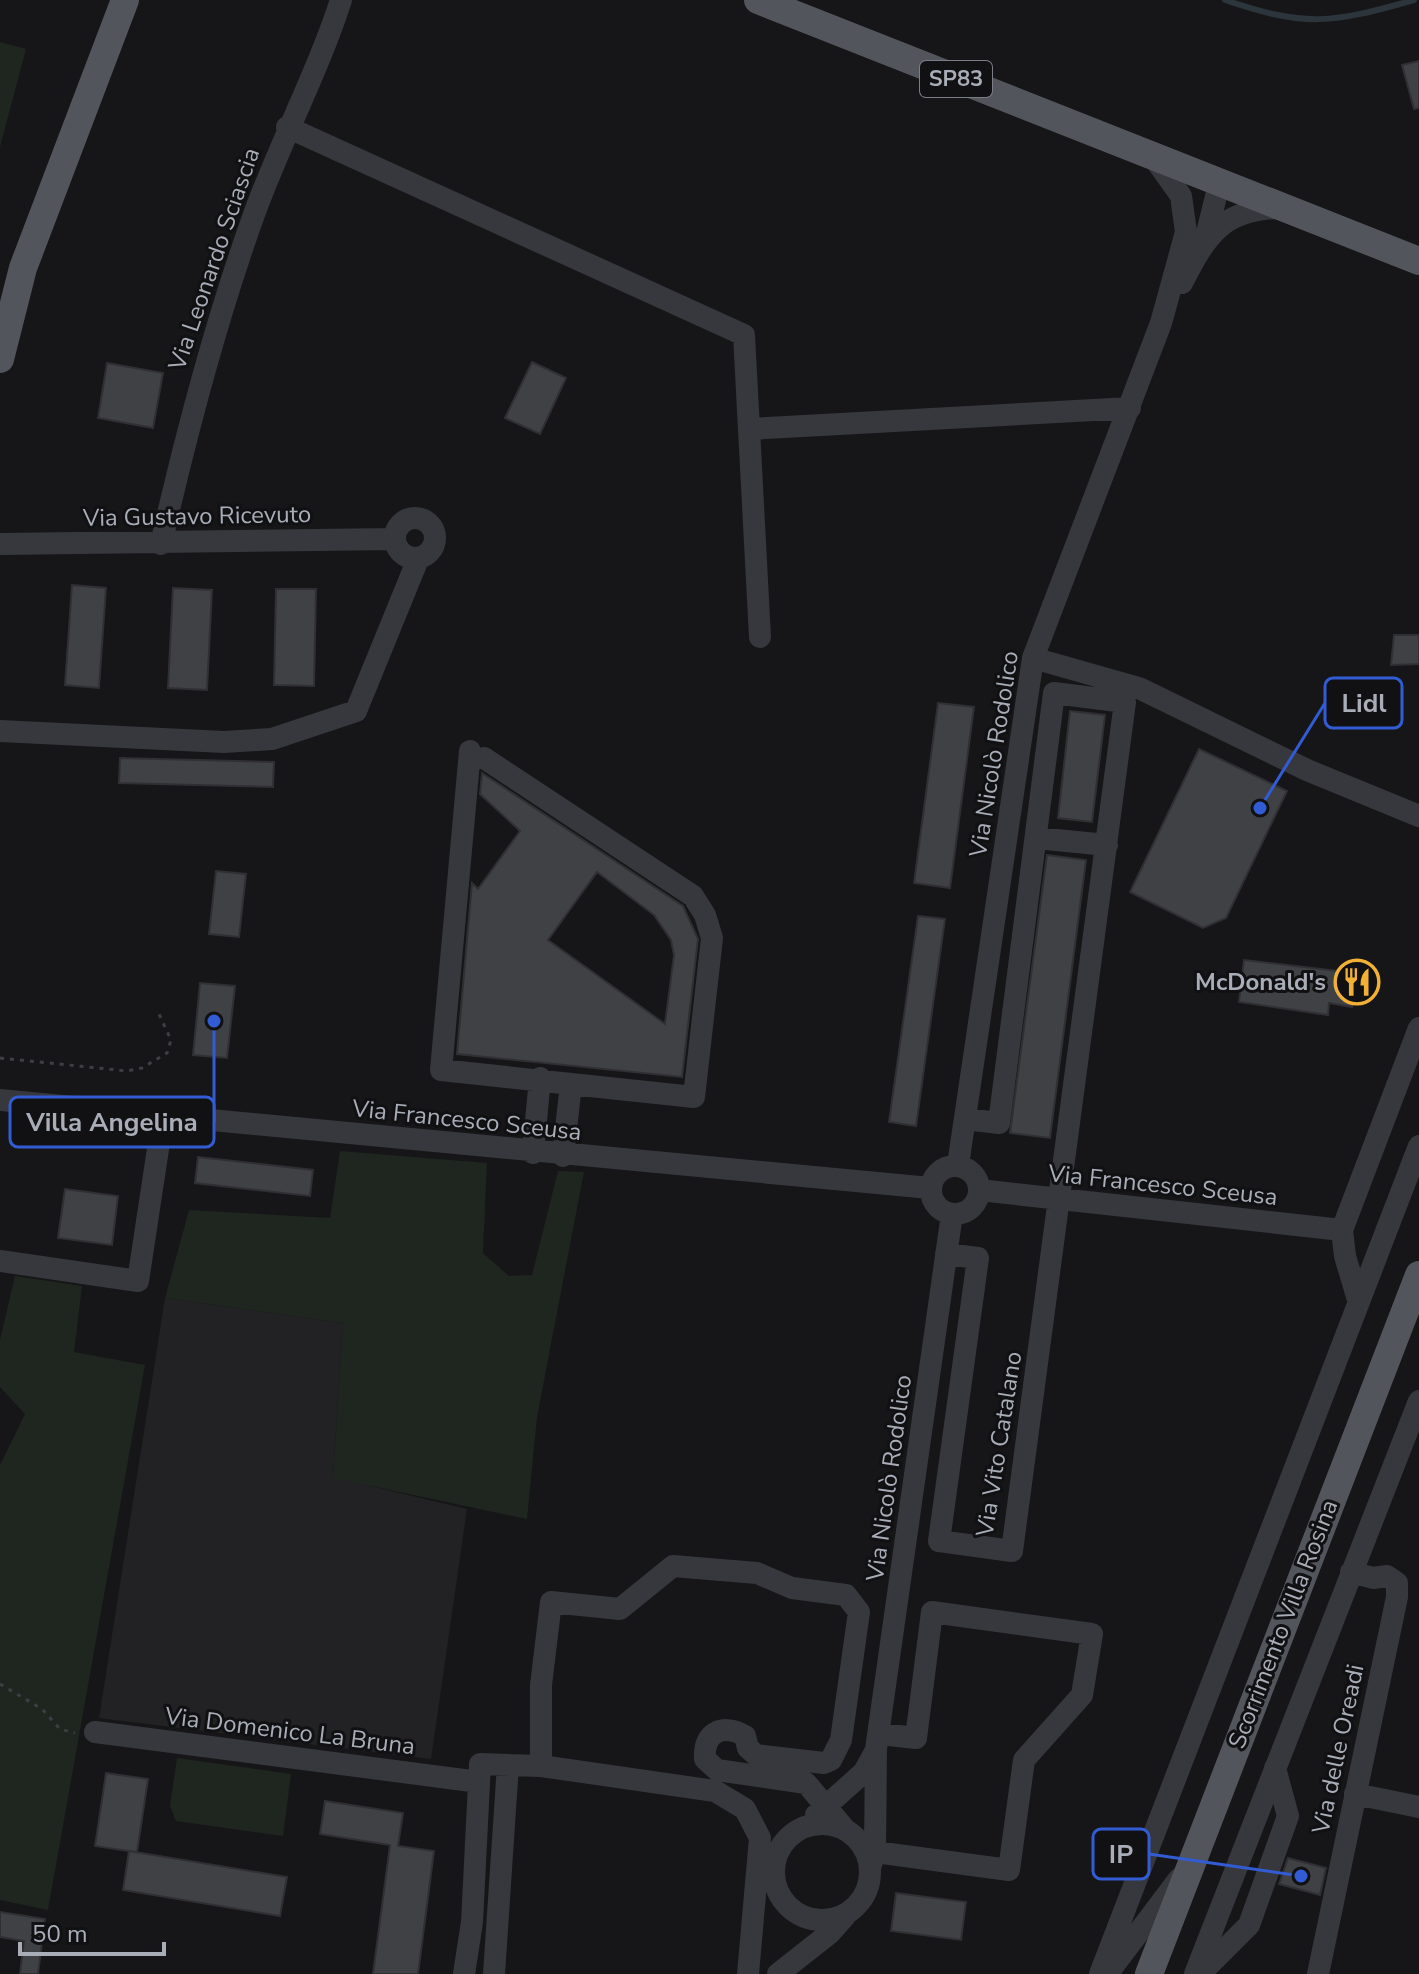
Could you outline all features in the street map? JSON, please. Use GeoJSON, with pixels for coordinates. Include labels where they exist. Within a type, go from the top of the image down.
{"type":"FeatureCollection","features":[{"type":"Feature","properties":{"kind":"main road"},"geometry":{"type":"LineString","coordinates":[[0,359],[23,268],[125,0]]}},
{"type":"Feature","properties":{"kind":"main road","name":"SP83"},"geometry":{"type":"LineString","coordinates":[[758,0],[1419,261]]}},
{"type":"Feature","properties":{"kind":"main road","name":"Scorrimento Villa Rosina"},"geometry":{"type":"LineString","coordinates":[[1149,1974],[1419,1275]]}},
{"type":"Feature","properties":{"kind":"street","name":"Via Leonardo Sciascia"},"geometry":{"type":"LineString","coordinates":[[161,544],[200,375],[287,127],[341,0]]}},
{"type":"Feature","properties":{"kind":"street"},"geometry":{"type":"LineString","coordinates":[[287,127],[744,335],[760,637]]}},
{"type":"Feature","properties":{"kind":"street","name":"Via Nicolò Rodolico"},"geometry":{"type":"LineString","coordinates":[[1154,158],[1181,196],[1195,236]]}},
{"type":"Feature","properties":{"kind":"street","name":"Via Nicolò Rodolico"},"geometry":{"type":"LineString","coordinates":[[958,1165],[1033,658],[1195,236],[1219,184]]}},
{"type":"Feature","properties":{"kind":"street"},"geometry":{"type":"LineString","coordinates":[[1195,236],[1242,213],[1280,208]]}},
{"type":"Feature","properties":{"kind":"street"},"geometry":{"type":"LineString","coordinates":[[1387,249],[1419,248]]}},
{"type":"Feature","properties":{"kind":"street"},"geometry":{"type":"LineString","coordinates":[[749,429],[1130,408]]}},
{"type":"Feature","properties":{"kind":"street"},"geometry":{"type":"LineString","coordinates":[[0,731],[224,742],[272,739],[356,711],[418,559],[430,552],[436,539],[425,521],[404,521],[395,539],[399,552],[418,559]]}},
{"type":"Feature","properties":{"kind":"street","name":"Via Gustavo Ricevuto"},"geometry":{"type":"LineString","coordinates":[[0,544],[395,539]]}},
{"type":"Feature","properties":{"kind":"street"},"geometry":{"type":"LineString","coordinates":[[1033,658],[1139,688],[1307,770],[1419,816]]}},
{"type":"Feature","properties":{"kind":"street"},"geometry":{"type":"LineString","coordinates":[[965,1119],[999,1123],[1054,693],[1125,702],[1060,1200]]}},
{"type":"Feature","properties":{"kind":"street"},"geometry":{"type":"LineString","coordinates":[[477,755],[693,896],[705,915],[712,938],[694,1097],[540,1078],[441,1070],[477,755]]}},
{"type":"Feature","properties":{"kind":"street"},"geometry":{"type":"LineString","coordinates":[[1036,838],[1107,845]]}},
{"type":"Feature","properties":{"kind":"street"},"geometry":{"type":"LineString","coordinates":[[1002,864],[1032,867]]}},
{"type":"Feature","properties":{"kind":"street"},"geometry":{"type":"LineString","coordinates":[[1358,1300],[1345,1256],[1342,1230],[1419,1028]]}},
{"type":"Feature","properties":{"kind":"street"},"geometry":{"type":"LineString","coordinates":[[533,1153],[540,1078]]}},
{"type":"Feature","properties":{"kind":"street"},"geometry":{"type":"LineString","coordinates":[[563,1156],[571,1084]]}},
{"type":"Feature","properties":{"kind":"street","name":"Via Francesco Sceusa"},"geometry":{"type":"LineString","coordinates":[[0,1100],[563,1156],[930,1188]]}},
{"type":"Feature","properties":{"kind":"street"},"geometry":{"type":"LineString","coordinates":[[0,1261],[138,1281],[163,1116]]}},
{"type":"Feature","properties":{"kind":"street"},"geometry":{"type":"LineString","coordinates":[[1100,1974],[1419,1146]]}},
{"type":"Feature","properties":{"kind":"street"},"geometry":{"type":"LineString","coordinates":[[958,1165],[971,1171],[979,1190],[968,1211],[952,1214],[938,1208],[930,1188],[936,1173],[958,1165]]}},
{"type":"Feature","properties":{"kind":"street","name":"Via Francesco Sceusa"},"geometry":{"type":"LineString","coordinates":[[979,1190],[1342,1230]]}},
{"type":"Feature","properties":{"kind":"street","name":"Via Vito Catalano"},"geometry":{"type":"LineString","coordinates":[[946,1254],[978,1258],[939,1541],[1012,1551],[1060,1200]]}},
{"type":"Feature","properties":{"kind":"street","name":"Via Nicolò Rodolico"},"geometry":{"type":"LineString","coordinates":[[872,1860],[878,1742],[952,1214]]}},
{"type":"Feature","properties":{"kind":"street"},"geometry":{"type":"LineString","coordinates":[[1198,1974],[1419,1401]]}},
{"type":"Feature","properties":{"kind":"street"},"geometry":{"type":"LineString","coordinates":[[541,1766],[541,1685],[551,1602],[620,1609],[673,1566],[757,1573],[792,1588],[846,1595],[855,1604],[859,1612],[841,1740],[831,1760],[824,1763],[756,1755],[748,1748],[745,1736],[734,1729],[720,1729],[709,1736],[704,1747],[705,1759],[717,1770],[838,1787],[853,1784]]}},
{"type":"Feature","properties":{"kind":"street","name":"Via delle Oreadi"},"geometry":{"type":"LineString","coordinates":[[1318,1974],[1397,1583],[1387,1576],[1373,1578],[1351,1572]]}},
{"type":"Feature","properties":{"kind":"street"},"geometry":{"type":"LineString","coordinates":[[755,1914],[780,1849],[794,1833],[853,1784],[864,1772],[878,1742],[916,1738],[932,1612],[1092,1634],[1082,1695],[1024,1760],[1009,1870],[872,1860]]}},
{"type":"Feature","properties":{"kind":"street","name":"Via Domenico La Bruna"},"geometry":{"type":"LineString","coordinates":[[95,1732],[479,1773],[508,1765],[541,1766],[715,1791],[745,1809],[775,1868]]}},
{"type":"Feature","properties":{"kind":"street"},"geometry":{"type":"LineString","coordinates":[[494,1974],[508,1765]]}},
{"type":"Feature","properties":{"kind":"street"},"geometry":{"type":"LineString","coordinates":[[1198,1974],[1249,1925],[1288,1816],[1275,1768]]}},
{"type":"Feature","properties":{"kind":"street"},"geometry":{"type":"LineString","coordinates":[[464,1974],[472,1922],[479,1773]]}},
{"type":"Feature","properties":{"kind":"street"},"geometry":{"type":"LineString","coordinates":[[778,1974],[830,1933],[861,1900],[869,1885],[872,1860],[806,1783]]}},
{"type":"Feature","properties":{"kind":"street"},"geometry":{"type":"LineString","coordinates":[[1355,1794],[1419,1807]]}},
{"type":"Feature","properties":{"kind":"street"},"geometry":{"type":"LineString","coordinates":[[794,1833],[818,1824],[844,1828]]}},
{"type":"Feature","properties":{"kind":"street"},"geometry":{"type":"LineString","coordinates":[[748,1974],[760,1838]]}},
{"type":"Feature","properties":{"kind":"street"},"geometry":{"type":"LineString","coordinates":[[1107,1974],[1189,1865]]}},
{"type":"Feature","properties":{"kind":"street"},"geometry":{"type":"LineString","coordinates":[[775,1868],[782,1899],[793,1910],[820,1920],[849,1912]]}},
{"type":"Feature","properties":{"kind":"path"},"geometry":{"type":"LineString","coordinates":[[0,1058],[127,1071],[142,1068],[167,1053],[171,1040],[159,1014]]}},
{"type":"Feature","properties":{"kind":"path"},"geometry":{"type":"LineString","coordinates":[[0,1684],[33,1703],[70,1733],[95,1732]]}},
{"type":"Feature","properties":{"kind":"shaded area"},"geometry":{"type":"Polygon","coordinates":[[[0,42],[26,49],[0,147],[0,42]]]}},
{"type":"Feature","properties":{"kind":"shaded area"},"geometry":{"type":"Polygon","coordinates":[[[340,1151],[487,1163],[483,1253],[509,1276],[532,1275],[558,1171],[584,1172],[537,1417],[527,1519],[333,1478],[343,1323],[165,1298],[189,1210],[330,1218],[340,1151]]]}},
{"type":"Feature","properties":{"kind":"shaded area"},"geometry":{"type":"Polygon","coordinates":[[[15,1276],[82,1286],[74,1352],[145,1365],[48,1910],[0,1900],[0,1465],[25,1414],[0,1387],[0,1340],[15,1276]]]}},
{"type":"Feature","properties":{"kind":"shaded area"},"geometry":{"type":"Polygon","coordinates":[[[165,1298],[343,1323],[333,1477],[467,1509],[431,1759],[99,1718],[165,1298]]]}},
{"type":"Feature","properties":{"kind":"shaded area"},"geometry":{"type":"Polygon","coordinates":[[[177,1758],[291,1774],[283,1836],[176,1821],[170,1806],[177,1758]]]}},
{"type":"Feature","properties":{"kind":"building"},"geometry":{"type":"Polygon","coordinates":[[[1419,61],[1419,108],[1414,109],[1402,65],[1419,61]]]}},
{"type":"Feature","properties":{"kind":"building"},"geometry":{"type":"Polygon","coordinates":[[[532,362],[566,378],[540,434],[505,418],[532,362]]]}},
{"type":"Feature","properties":{"kind":"building"},"geometry":{"type":"Polygon","coordinates":[[[107,363],[163,373],[153,428],[98,418],[107,363]]]}},
{"type":"Feature","properties":{"kind":"building"},"geometry":{"type":"Polygon","coordinates":[[[72,585],[106,588],[99,688],[65,685],[72,585]]]}},
{"type":"Feature","properties":{"kind":"building"},"geometry":{"type":"Polygon","coordinates":[[[173,588],[212,590],[207,690],[168,688],[173,588]]]}},
{"type":"Feature","properties":{"kind":"building"},"geometry":{"type":"Polygon","coordinates":[[[276,589],[316,589],[314,686],[274,685],[276,589]]]}},
{"type":"Feature","properties":{"kind":"building"},"geometry":{"type":"Polygon","coordinates":[[[1394,635],[1419,635],[1419,664],[1391,665],[1394,635]]]}},
{"type":"Feature","properties":{"kind":"building"},"geometry":{"type":"Polygon","coordinates":[[[938,703],[974,707],[950,888],[914,883],[938,703]]]}},
{"type":"Feature","properties":{"kind":"building"},"geometry":{"type":"Polygon","coordinates":[[[1070,711],[1105,715],[1092,822],[1058,818],[1070,711]]]}},
{"type":"Feature","properties":{"kind":"building"},"geometry":{"type":"Polygon","coordinates":[[[1199,749],[1287,791],[1226,918],[1203,928],[1130,892],[1199,749]]]}},
{"type":"Feature","properties":{"kind":"building"},"geometry":{"type":"Polygon","coordinates":[[[120,758],[274,762],[273,787],[119,783],[120,758]]]}},
{"type":"Feature","properties":{"kind":"building"},"geometry":{"type":"Polygon","coordinates":[[[482,773],[683,906],[698,939],[682,1077],[457,1054],[472,883],[478,889],[520,831],[480,794],[482,773]],[[597,872],[548,940],[665,1024],[674,955],[671,940],[654,915],[597,872]]]}},
{"type":"Feature","properties":{"kind":"building"},"geometry":{"type":"Polygon","coordinates":[[[1047,855],[1086,860],[1050,1138],[1010,1133],[1047,855]]]}},
{"type":"Feature","properties":{"kind":"building"},"geometry":{"type":"Polygon","coordinates":[[[216,871],[246,874],[239,937],[209,934],[216,871]]]}},
{"type":"Feature","properties":{"kind":"building"},"geometry":{"type":"Polygon","coordinates":[[[918,916],[945,919],[916,1126],[889,1122],[918,916]]]}},
{"type":"Feature","properties":{"kind":"building"},"geometry":{"type":"Polygon","coordinates":[[[1244,960],[1373,975],[1368,1002],[1353,1000],[1352,1007],[1329,1003],[1328,1015],[1239,1002],[1244,960]]]}},
{"type":"Feature","properties":{"kind":"building"},"geometry":{"type":"Polygon","coordinates":[[[200,983],[235,986],[227,1058],[193,1055],[200,983]]]}},
{"type":"Feature","properties":{"kind":"building"},"geometry":{"type":"Polygon","coordinates":[[[198,1157],[313,1170],[310,1196],[195,1183],[198,1157]]]}},
{"type":"Feature","properties":{"kind":"building"},"geometry":{"type":"Polygon","coordinates":[[[65,1189],[118,1196],[112,1245],[58,1238],[65,1189]]]}},
{"type":"Feature","properties":{"kind":"building"},"geometry":{"type":"Polygon","coordinates":[[[106,1773],[148,1779],[137,1852],[95,1846],[106,1773]]]}},
{"type":"Feature","properties":{"kind":"building"},"geometry":{"type":"Polygon","coordinates":[[[325,1801],[403,1813],[398,1846],[434,1851],[418,1974],[373,1974],[390,1845],[320,1834],[325,1801]]]}},
{"type":"Feature","properties":{"kind":"building"},"geometry":{"type":"Polygon","coordinates":[[[129,1851],[287,1877],[280,1916],[123,1890],[129,1851]]]}},
{"type":"Feature","properties":{"kind":"building"},"geometry":{"type":"Polygon","coordinates":[[[1288,1858],[1326,1868],[1320,1895],[1279,1884],[1288,1858]]]}},
{"type":"Feature","properties":{"kind":"building"},"geometry":{"type":"Polygon","coordinates":[[[896,1893],[966,1902],[961,1940],[891,1931],[896,1893]]]}},
{"type":"Feature","properties":{"kind":"building"},"geometry":{"type":"Polygon","coordinates":[[[0,1912],[45,1919],[38,1974],[20,1974],[24,1941],[0,1937],[0,1912]]]}},
{"type":"Feature","properties":{"kind":"waterway"},"geometry":{"type":"LineString","coordinates":[[1225,0],[1278,15],[1320,19],[1361,14],[1414,0]]}},
{"type":"Feature","properties":{"kind":"place","name":"Lidl"},"geometry":{"type":"Point","coordinates":[1260,808]}},
{"type":"Feature","properties":{"kind":"place","name":"McDonald's"},"geometry":{"type":"Point","coordinates":[1357,982]}},
{"type":"Feature","properties":{"kind":"place","name":"Villa Angelina"},"geometry":{"type":"Point","coordinates":[214,1021]}},
{"type":"Feature","properties":{"kind":"place","name":"IP"},"geometry":{"type":"Point","coordinates":[1301,1876]}}]}
